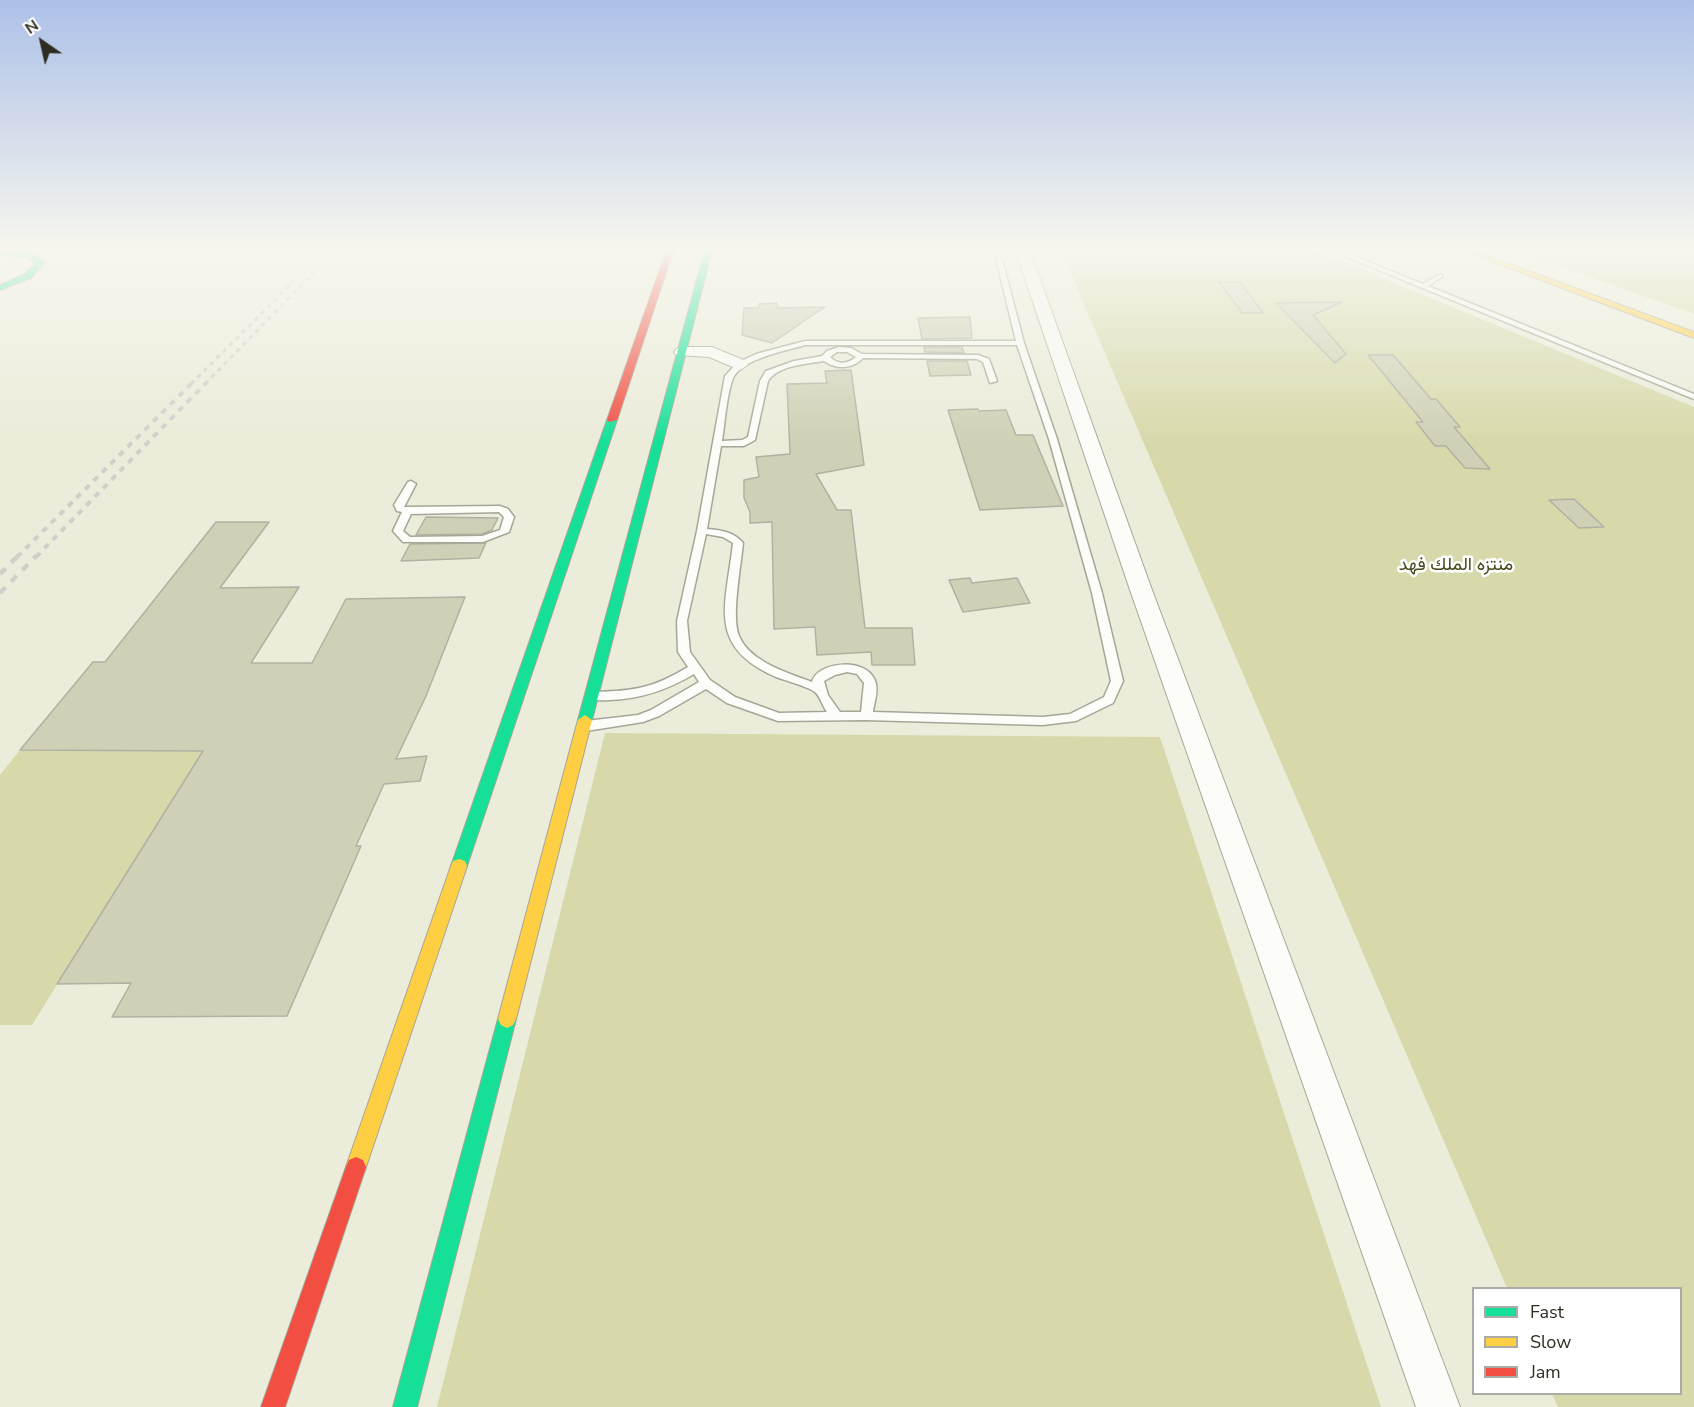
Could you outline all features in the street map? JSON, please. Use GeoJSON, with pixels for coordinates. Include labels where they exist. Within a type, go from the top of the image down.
{"type":"FeatureCollection","features":[{"type":"Feature","properties":{"kind":"main road"},"geometry":{"type":"LineString","coordinates":[[273,1407],[649,312]]}},
{"type":"Feature","properties":{"kind":"main road"},"geometry":{"type":"LineString","coordinates":[[405,1407],[693,312]]}},
{"type":"Feature","properties":{"kind":"main road"},"geometry":{"type":"LineString","coordinates":[[1638,312],[1694,334]]}},
{"type":"Feature","properties":{"kind":"main road"},"geometry":{"type":"LineString","coordinates":[[1659,312],[1694,324]]}},
{"type":"Feature","properties":{"kind":"street"},"geometry":{"type":"LineString","coordinates":[[1033,312],[1141,590],[1438,1407]]}},
{"type":"Feature","properties":{"kind":"street"},"geometry":{"type":"LineString","coordinates":[[682,352],[712,352],[740,365]]}},
{"type":"Feature","properties":{"kind":"lane"},"geometry":{"type":"LineString","coordinates":[[1017,312],[1020,343],[1059,461],[1097,593],[1117,681],[1109,700],[1072,718],[1043,721],[866,716],[778,717],[731,700],[706,683],[684,652],[682,621],[702,531],[729,378],[740,365],[780,349],[805,343],[1020,343]]}},
{"type":"Feature","properties":{"kind":"lane"},"geometry":{"type":"LineString","coordinates":[[1484,312],[1694,397]]}},
{"type":"Feature","properties":{"kind":"lane"},"geometry":{"type":"LineString","coordinates":[[826,358],[826,355],[837,350],[851,350],[860,356],[978,357],[986,361],[993,381]]}},
{"type":"Feature","properties":{"kind":"lane"},"geometry":{"type":"LineString","coordinates":[[717,444],[744,443],[752,438],[764,381],[769,373],[797,363],[826,358],[834,364],[849,365],[855,363],[860,356]]}},
{"type":"Feature","properties":{"kind":"lane"},"geometry":{"type":"LineString","coordinates":[[407,511],[398,531],[407,540],[489,539],[504,532],[509,517],[505,511],[500,509],[407,511],[400,509],[399,504],[411,484]]}},
{"type":"Feature","properties":{"kind":"lane"},"geometry":{"type":"LineString","coordinates":[[702,531],[726,534],[738,543],[730,623],[731,634],[736,642],[757,662],[818,689],[837,717]]}},
{"type":"Feature","properties":{"kind":"lane"},"geometry":{"type":"LineString","coordinates":[[592,697],[638,695],[651,692],[665,687],[695,668]]}},
{"type":"Feature","properties":{"kind":"lane"},"geometry":{"type":"LineString","coordinates":[[818,689],[818,680],[833,671],[844,668],[862,672],[868,678],[871,686],[866,716]]}},
{"type":"Feature","properties":{"kind":"lane"},"geometry":{"type":"LineString","coordinates":[[585,726],[639,719],[655,713],[706,683]]}},
{"type":"Feature","properties":{"kind":"green space","name":"منتزه الملك فهد"},"geometry":{"type":"Polygon","coordinates":[[[1087,312],[1464,312],[1694,407],[1694,1407],[1558,1407],[1552,1395],[1682,1395],[1682,1287],[1507,1287],[1087,312]]]}},
{"type":"Feature","properties":{"kind":"green space"},"geometry":{"type":"Polygon","coordinates":[[[605,733],[1160,737],[1381,1407],[437,1407],[605,733]]]}},
{"type":"Feature","properties":{"kind":"green space"},"geometry":{"type":"Polygon","coordinates":[[[20,750],[203,751],[32,1025],[0,1025],[0,775],[20,750]]]}},
{"type":"Feature","properties":{"kind":"building"},"geometry":{"type":"Polygon","coordinates":[[[744,312],[818,312],[772,343],[742,335],[744,312]]]}},
{"type":"Feature","properties":{"kind":"building"},"geometry":{"type":"Polygon","coordinates":[[[1241,312],[1263,313],[1242,313],[1241,312]]]}},
{"type":"Feature","properties":{"kind":"building"},"geometry":{"type":"Polygon","coordinates":[[[1285,312],[1320,312],[1313,315],[1346,354],[1335,363],[1285,312]]]}},
{"type":"Feature","properties":{"kind":"building"},"geometry":{"type":"Polygon","coordinates":[[[970,317],[972,338],[922,339],[918,318],[970,317]]]}},
{"type":"Feature","properties":{"kind":"building"},"geometry":{"type":"Polygon","coordinates":[[[924,347],[962,347],[964,353],[925,352],[924,347]]]}},
{"type":"Feature","properties":{"kind":"building"},"geometry":{"type":"Polygon","coordinates":[[[1368,355],[1393,355],[1431,399],[1436,399],[1460,427],[1454,427],[1490,469],[1465,468],[1446,446],[1435,446],[1416,422],[1423,422],[1368,355]]]}},
{"type":"Feature","properties":{"kind":"building"},"geometry":{"type":"Polygon","coordinates":[[[927,361],[967,361],[971,375],[930,376],[927,361]]]}},
{"type":"Feature","properties":{"kind":"building"},"geometry":{"type":"Polygon","coordinates":[[[851,370],[864,465],[816,474],[837,510],[851,510],[865,628],[912,628],[915,665],[872,665],[871,652],[817,655],[815,627],[774,629],[772,522],[750,523],[750,512],[744,498],[744,480],[759,477],[756,457],[790,454],[787,384],[827,383],[825,371],[851,370]]]}},
{"type":"Feature","properties":{"kind":"building"},"geometry":{"type":"Polygon","coordinates":[[[978,409],[979,411],[1006,410],[1016,435],[1033,435],[1063,506],[980,510],[948,410],[978,409]]]}},
{"type":"Feature","properties":{"kind":"building"},"geometry":{"type":"Polygon","coordinates":[[[1574,499],[1604,527],[1579,528],[1549,500],[1574,499]]]}},
{"type":"Feature","properties":{"kind":"building"},"geometry":{"type":"Polygon","coordinates":[[[426,517],[498,518],[492,530],[482,534],[416,535],[426,517]]]}},
{"type":"Feature","properties":{"kind":"building"},"geometry":{"type":"Polygon","coordinates":[[[216,522],[269,522],[220,588],[299,587],[251,663],[312,663],[346,599],[465,597],[426,696],[396,759],[427,756],[420,781],[384,784],[356,846],[361,846],[287,1016],[112,1017],[131,983],[57,984],[203,751],[20,750],[93,662],[105,662],[216,522]]]}},
{"type":"Feature","properties":{"kind":"building"},"geometry":{"type":"Polygon","coordinates":[[[486,543],[479,558],[401,561],[410,544],[486,543]]]}},
{"type":"Feature","properties":{"kind":"building"},"geometry":{"type":"Polygon","coordinates":[[[970,578],[972,583],[1017,578],[1030,603],[963,612],[949,580],[970,578]]]}},
{"type":"Feature","properties":{"kind":"railway"},"geometry":{"type":"LineString","coordinates":[[193,382],[263,312]]}},
{"type":"Feature","properties":{"kind":"railway"},"geometry":{"type":"LineString","coordinates":[[205,384],[276,312]]}},
{"type":"Feature","properties":{"kind":"railway"},"geometry":{"type":"LineString","coordinates":[[17,557],[193,382]]}},
{"type":"Feature","properties":{"kind":"railway"},"geometry":{"type":"LineString","coordinates":[[36,557],[207,382]]}},
{"type":"Feature","properties":{"kind":"railway"},"geometry":{"type":"LineString","coordinates":[[0,593],[37,555]]}},
{"type":"Feature","properties":{"kind":"railway"},"geometry":{"type":"LineString","coordinates":[[0,574],[17,557]]}},
{"type":"Feature","properties":{"kind":"traffic: fast"},"geometry":{"type":"LineString","coordinates":[[585,720],[693,312]]}},
{"type":"Feature","properties":{"kind":"traffic: fast"},"geometry":{"type":"LineString","coordinates":[[459,866],[612,420]]}},
{"type":"Feature","properties":{"kind":"traffic: fast"},"geometry":{"type":"LineString","coordinates":[[405,1407],[507,1019]]}},
{"type":"Feature","properties":{"kind":"traffic: slow"},"geometry":{"type":"LineString","coordinates":[[1631,312],[1694,335]]}},
{"type":"Feature","properties":{"kind":"traffic: slow"},"geometry":{"type":"LineString","coordinates":[[507,1019],[585,720]]}},
{"type":"Feature","properties":{"kind":"traffic: slow"},"geometry":{"type":"LineString","coordinates":[[356,1167],[459,866]]}},
{"type":"Feature","properties":{"kind":"traffic: jam"},"geometry":{"type":"LineString","coordinates":[[612,420],[649,312]]}},
{"type":"Feature","properties":{"kind":"traffic: jam"},"geometry":{"type":"LineString","coordinates":[[273,1407],[356,1167]]}}]}
